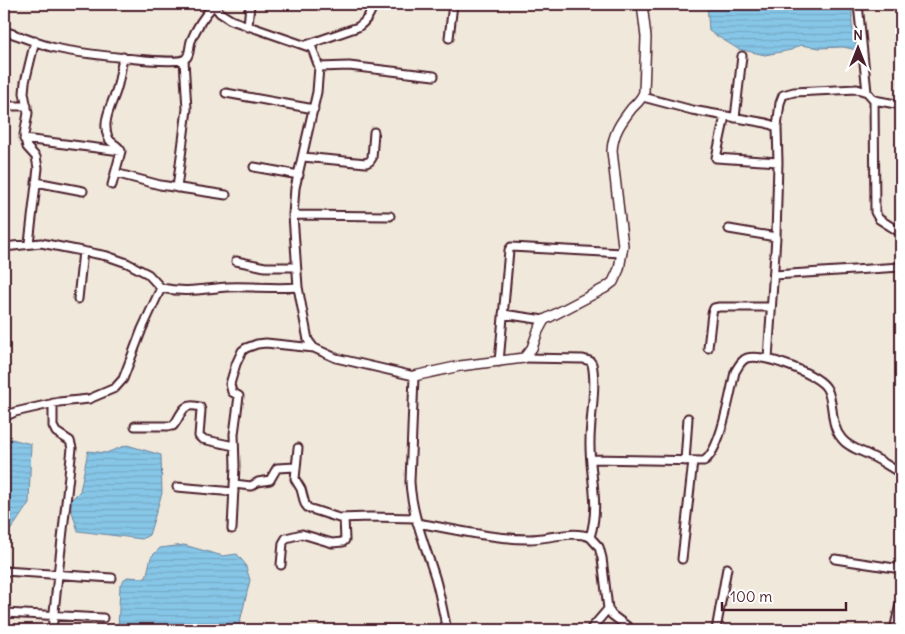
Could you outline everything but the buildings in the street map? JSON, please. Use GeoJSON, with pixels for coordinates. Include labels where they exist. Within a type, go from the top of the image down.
{"type":"FeatureCollection","features":[{"type":"Feature","properties":{"kind":"main road"},"geometry":{"type":"LineString","coordinates":[[414,376],[460,366],[524,358],[532,348],[544,320],[597,293],[613,282],[620,269],[622,253],[612,151],[614,134],[643,97],[646,37],[642,4]]}},
{"type":"Feature","properties":{"kind":"street"},"geometry":{"type":"LineString","coordinates":[[248,27],[250,4]]}},
{"type":"Feature","properties":{"kind":"street"},"geometry":{"type":"LineString","coordinates":[[306,46],[358,27],[369,17],[374,4]]}},
{"type":"Feature","properties":{"kind":"street"},"geometry":{"type":"LineString","coordinates":[[449,38],[453,4]]}},
{"type":"Feature","properties":{"kind":"street"},"geometry":{"type":"LineString","coordinates":[[858,4],[867,92]]}},
{"type":"Feature","properties":{"kind":"street"},"geometry":{"type":"LineString","coordinates":[[4,31],[55,48],[170,62],[184,60],[188,57],[191,40],[213,5],[220,13],[231,20],[248,27],[282,36],[312,48],[319,67],[314,108],[293,199],[293,215],[298,287],[308,340],[314,348]]}},
{"type":"Feature","properties":{"kind":"street"},"geometry":{"type":"LineString","coordinates":[[29,243],[38,162],[26,147],[24,139],[28,113],[24,92],[36,41]]}},
{"type":"Feature","properties":{"kind":"street"},"geometry":{"type":"LineString","coordinates":[[736,118],[742,56]]}},
{"type":"Feature","properties":{"kind":"street"},"geometry":{"type":"LineString","coordinates":[[112,185],[121,151],[118,145],[107,137],[106,123],[117,88],[123,57]]}},
{"type":"Feature","properties":{"kind":"street"},"geometry":{"type":"LineString","coordinates":[[177,188],[187,109],[184,60]]}},
{"type":"Feature","properties":{"kind":"street"},"geometry":{"type":"LineString","coordinates":[[319,67],[349,66],[434,76]]}},
{"type":"Feature","properties":{"kind":"street"},"geometry":{"type":"LineString","coordinates":[[768,359],[776,237],[777,127],[783,95],[794,92],[857,89],[867,92],[874,100],[901,105]]}},
{"type":"Feature","properties":{"kind":"street"},"geometry":{"type":"LineString","coordinates":[[226,94],[314,108]]}},
{"type":"Feature","properties":{"kind":"street"},"geometry":{"type":"LineString","coordinates":[[643,97],[692,110],[766,123],[777,127]]}},
{"type":"Feature","properties":{"kind":"street"},"geometry":{"type":"LineString","coordinates":[[874,100],[875,212],[879,219],[901,233]]}},
{"type":"Feature","properties":{"kind":"street"},"geometry":{"type":"LineString","coordinates":[[4,106],[27,106]]}},
{"type":"Feature","properties":{"kind":"street"},"geometry":{"type":"LineString","coordinates":[[725,116],[716,158],[778,162]]}},
{"type":"Feature","properties":{"kind":"street"},"geometry":{"type":"LineString","coordinates":[[303,157],[366,163],[372,158],[374,132]]}},
{"type":"Feature","properties":{"kind":"street"},"geometry":{"type":"LineString","coordinates":[[24,139],[121,151]]}},
{"type":"Feature","properties":{"kind":"street"},"geometry":{"type":"LineString","coordinates":[[254,167],[299,174]]}},
{"type":"Feature","properties":{"kind":"street"},"geometry":{"type":"LineString","coordinates":[[115,173],[177,188],[226,196]]}},
{"type":"Feature","properties":{"kind":"street"},"geometry":{"type":"LineString","coordinates":[[36,182],[83,191]]}},
{"type":"Feature","properties":{"kind":"street"},"geometry":{"type":"LineString","coordinates":[[293,215],[390,216]]}},
{"type":"Feature","properties":{"kind":"street"},"geometry":{"type":"LineString","coordinates":[[729,229],[776,237]]}},
{"type":"Feature","properties":{"kind":"street"},"geometry":{"type":"LineString","coordinates":[[4,247],[40,243],[108,256],[128,263],[148,274],[161,288],[187,291],[229,287],[274,289],[298,287]]}},
{"type":"Feature","properties":{"kind":"street"},"geometry":{"type":"LineString","coordinates":[[499,362],[509,250],[511,247],[622,253]]}},
{"type":"Feature","properties":{"kind":"street"},"geometry":{"type":"LineString","coordinates":[[78,299],[83,251]]}},
{"type":"Feature","properties":{"kind":"street"},"geometry":{"type":"LineString","coordinates":[[236,261],[265,267],[296,267]]}},
{"type":"Feature","properties":{"kind":"street"},"geometry":{"type":"LineString","coordinates":[[774,275],[901,267]]}},
{"type":"Feature","properties":{"kind":"street"},"geometry":{"type":"LineString","coordinates":[[4,417],[15,412],[53,403],[89,400],[120,384],[161,288]]}},
{"type":"Feature","properties":{"kind":"street"},"geometry":{"type":"LineString","coordinates":[[708,348],[714,308],[719,306],[771,308]]}},
{"type":"Feature","properties":{"kind":"street"},"geometry":{"type":"LineString","coordinates":[[503,314],[544,320]]}},
{"type":"Feature","properties":{"kind":"street"},"geometry":{"type":"LineString","coordinates":[[232,529],[234,421],[239,396],[232,392],[230,384],[242,351],[250,346],[266,343],[314,348],[336,358],[414,376],[411,498],[416,520],[435,578],[447,630]]}},
{"type":"Feature","properties":{"kind":"street"},"geometry":{"type":"LineString","coordinates":[[524,358],[583,359],[590,361],[592,364],[589,443],[596,501],[595,517],[590,537]]}},
{"type":"Feature","properties":{"kind":"street"},"geometry":{"type":"LineString","coordinates":[[592,459],[704,461],[710,457],[719,437],[735,372],[740,363],[748,358],[768,359],[808,373],[814,377],[826,388],[831,403],[832,422],[840,438],[848,446],[861,450],[901,473]]}},
{"type":"Feature","properties":{"kind":"street"},"geometry":{"type":"LineString","coordinates":[[52,630],[72,448],[70,441],[56,432],[53,426],[53,403]]}},
{"type":"Feature","properties":{"kind":"street"},"geometry":{"type":"LineString","coordinates":[[135,426],[173,426],[181,410],[185,407],[196,406],[200,407],[201,410],[199,436],[202,439],[234,446]]}},
{"type":"Feature","properties":{"kind":"street"},"geometry":{"type":"LineString","coordinates":[[682,559],[689,461],[688,418]]}},
{"type":"Feature","properties":{"kind":"street"},"geometry":{"type":"LineString","coordinates":[[298,448],[296,482],[305,504],[308,508],[332,517],[416,520],[496,536],[528,540],[571,535],[590,537],[599,547],[602,558],[608,609],[612,615],[632,630]]}},
{"type":"Feature","properties":{"kind":"street"},"geometry":{"type":"LineString","coordinates":[[177,487],[234,488],[251,486],[258,482],[270,480],[277,468],[296,467]]}},
{"type":"Feature","properties":{"kind":"street"},"geometry":{"type":"LineString","coordinates":[[281,565],[283,543],[286,538],[302,534],[332,543],[343,542],[345,540],[344,518]]}},
{"type":"Feature","properties":{"kind":"street"},"geometry":{"type":"LineString","coordinates":[[835,559],[901,569]]}},
{"type":"Feature","properties":{"kind":"street"},"geometry":{"type":"LineString","coordinates":[[716,630],[727,568]]}},
{"type":"Feature","properties":{"kind":"street"},"geometry":{"type":"LineString","coordinates":[[4,571],[112,578]]}},
{"type":"Feature","properties":{"kind":"street"},"geometry":{"type":"LineString","coordinates":[[894,630],[901,600]]}},
{"type":"Feature","properties":{"kind":"street"},"geometry":{"type":"LineString","coordinates":[[590,630],[608,609]]}},
{"type":"Feature","properties":{"kind":"street"},"geometry":{"type":"LineString","coordinates":[[4,613],[103,618]]}},
{"type":"Feature","properties":{"kind":"street"},"geometry":{"type":"LineString","coordinates":[[383,630],[405,630]]}},
{"type":"Feature","properties":{"kind":"water"},"geometry":{"type":"Polygon","coordinates":[[[707,4],[852,4],[852,25],[857,50],[843,47],[820,48],[800,45],[791,50],[765,55],[738,49],[709,31],[707,4]]]}},
{"type":"Feature","properties":{"kind":"water"},"geometry":{"type":"Polygon","coordinates":[[[4,437],[31,444],[29,503],[13,527],[4,536],[4,437]]]}},
{"type":"Feature","properties":{"kind":"water"},"geometry":{"type":"Polygon","coordinates":[[[127,445],[161,455],[162,493],[149,535],[142,539],[78,531],[69,502],[80,491],[88,451],[106,453],[127,445]]]}},
{"type":"Feature","properties":{"kind":"water"},"geometry":{"type":"Polygon","coordinates":[[[184,545],[223,556],[237,554],[245,564],[250,580],[238,630],[118,630],[120,585],[127,577],[146,578],[151,557],[160,548],[184,545]]]}}]}
